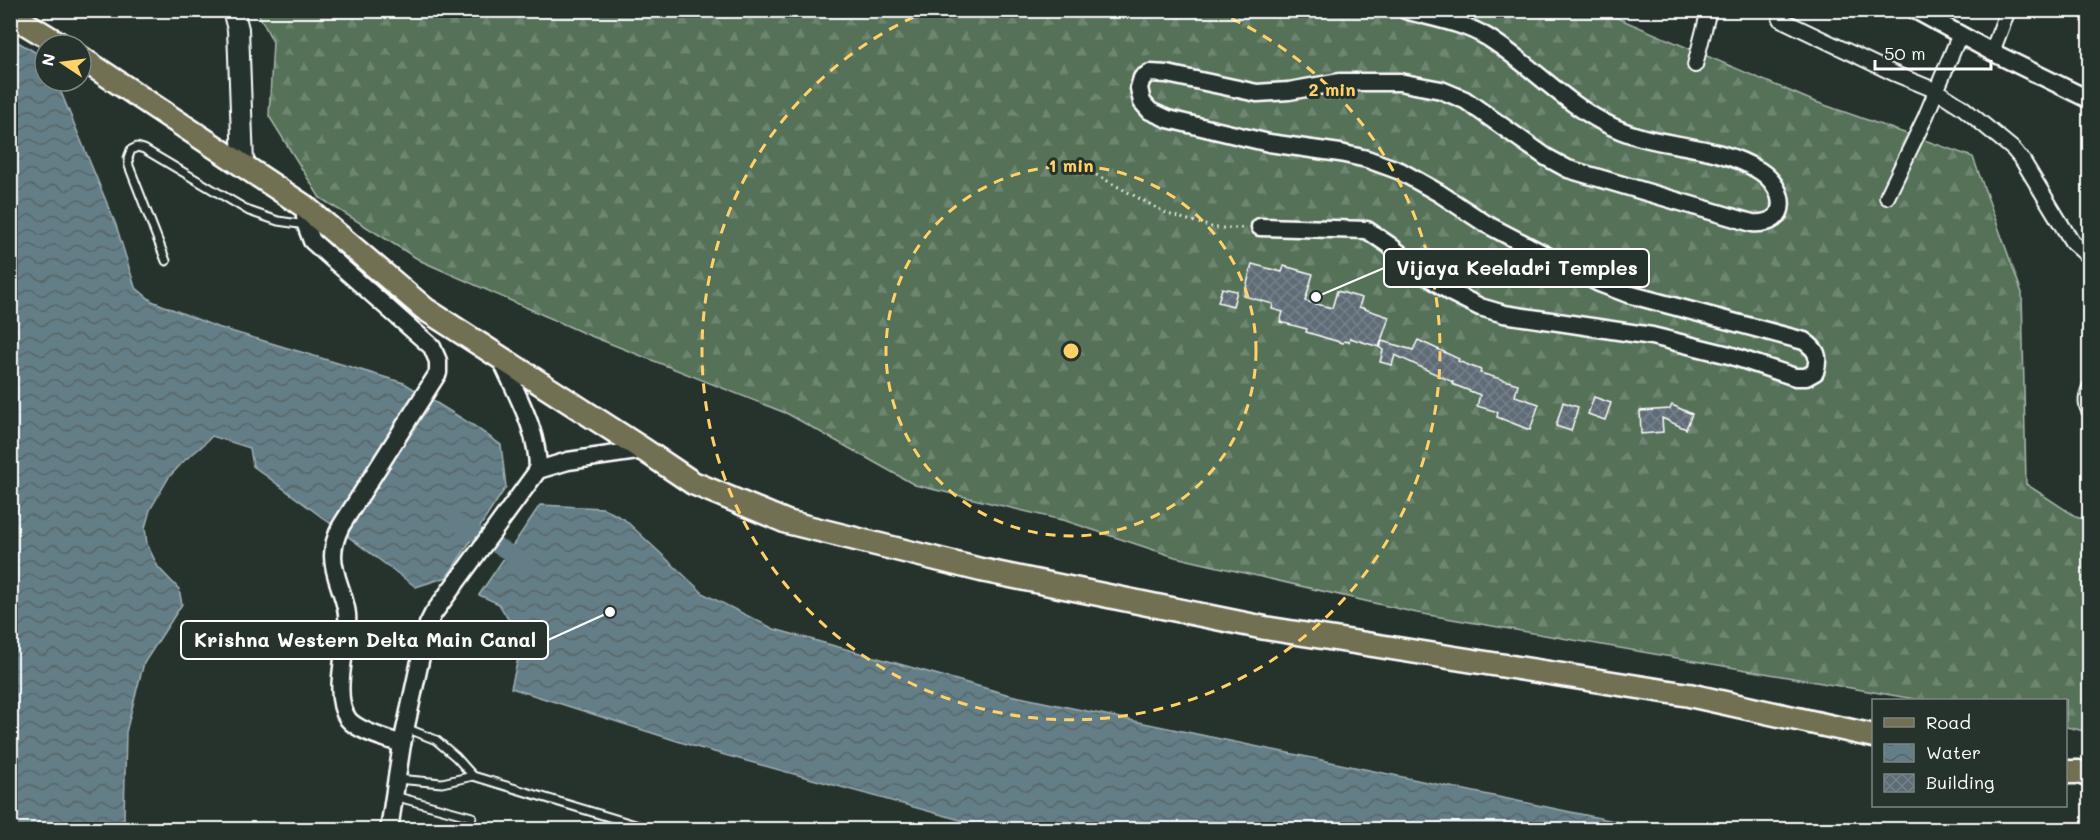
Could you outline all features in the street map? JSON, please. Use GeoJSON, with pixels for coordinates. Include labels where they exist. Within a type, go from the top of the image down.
{"type":"FeatureCollection","features":[{"type":"Feature","properties":{"kind":"main road"},"geometry":{"type":"LineString","coordinates":[[233,10],[238,29],[243,164]]}},
{"type":"Feature","properties":{"kind":"main road"},"geometry":{"type":"LineString","coordinates":[[10,14],[41,33]]}},
{"type":"Feature","properties":{"kind":"main road"},"geometry":{"type":"LineString","coordinates":[[93,66],[243,164],[425,309],[693,483],[787,522],[981,570],[1265,628],[1689,695],[1872,736]]}},
{"type":"Feature","properties":{"kind":"street"},"geometry":{"type":"LineString","coordinates":[[1260,227],[1367,230],[1452,293],[1480,307],[1504,314],[1652,336],[1729,355],[1795,377],[1806,377],[1815,372],[1819,360],[1815,348],[1804,341],[1628,294],[1599,283],[1486,224],[1400,171],[1367,159],[1269,143],[1168,118],[1150,111],[1142,102],[1139,88],[1142,78],[1150,73],[1167,74],[1257,93],[1289,91],[1340,82],[1399,82],[1441,90],[1465,100],[1546,157],[1568,169],[1752,223],[1764,224],[1774,220],[1781,209],[1781,200],[1774,182],[1761,171],[1732,156],[1614,128],[1578,108],[1486,37],[1466,26],[1405,10]]}},
{"type":"Feature","properties":{"kind":"street"},"geometry":{"type":"LineString","coordinates":[[1695,65],[1709,10]]}},
{"type":"Feature","properties":{"kind":"street"},"geometry":{"type":"LineString","coordinates":[[1915,10],[1992,52],[2090,100]]}},
{"type":"Feature","properties":{"kind":"street"},"geometry":{"type":"LineString","coordinates":[[1992,52],[2008,10]]}},
{"type":"Feature","properties":{"kind":"street"},"geometry":{"type":"LineString","coordinates":[[1780,19],[1893,73],[1937,91],[1962,107],[2013,149],[2023,161],[2072,242],[2090,258]]}},
{"type":"Feature","properties":{"kind":"street"},"geometry":{"type":"LineString","coordinates":[[1887,197],[1937,91],[1960,34]]}},
{"type":"Feature","properties":{"kind":"street"},"geometry":{"type":"LineString","coordinates":[[305,215],[312,241],[432,347],[438,361],[438,374],[341,525],[334,542],[333,560],[347,622],[342,658],[343,707],[349,720],[363,729],[404,736]]}},
{"type":"Feature","properties":{"kind":"street"},"geometry":{"type":"LineString","coordinates":[[389,830],[424,634],[433,614],[535,475],[538,451],[533,431],[500,357]]}},
{"type":"Feature","properties":{"kind":"street"},"geometry":{"type":"LineString","coordinates":[[2090,387],[2086,398],[2090,412]]}},
{"type":"Feature","properties":{"kind":"street"},"geometry":{"type":"LineString","coordinates":[[535,475],[568,461],[644,450]]}},
{"type":"Feature","properties":{"kind":"lane"},"geometry":{"type":"LineString","coordinates":[[166,261],[129,166],[130,150],[136,147],[144,149],[249,211],[278,221],[305,215]]}},
{"type":"Feature","properties":{"kind":"lane"},"geometry":{"type":"LineString","coordinates":[[404,736],[436,740],[456,756],[473,776]]}},
{"type":"Feature","properties":{"kind":"lane"},"geometry":{"type":"LineString","coordinates":[[397,779],[442,783],[473,776],[652,830]]}},
{"type":"Feature","properties":{"kind":"lane"},"geometry":{"type":"LineString","coordinates":[[394,796],[472,817]]}},
{"type":"Feature","properties":{"kind":"path"},"geometry":{"type":"LineString","coordinates":[[1092,172],[1168,214],[1215,228],[1260,227]]}},
{"type":"Feature","properties":{"kind":"green space"},"geometry":{"type":"Polygon","coordinates":[[[257,11],[1601,11],[1813,101],[1973,157],[2022,293],[2026,484],[2078,518],[2089,518],[2089,732],[2067,727],[2067,699],[1914,699],[1417,613],[1175,557],[1066,521],[915,485],[788,414],[586,334],[421,261],[320,198],[269,116],[273,42],[257,11]]]}},
{"type":"Feature","properties":{"kind":"water"},"geometry":{"type":"Polygon","coordinates":[[[11,38],[33,51],[33,93],[61,93],[116,225],[135,287],[152,301],[214,326],[404,383],[501,445],[506,487],[447,577],[416,587],[253,466],[250,448],[212,436],[169,477],[150,510],[145,528],[147,544],[158,567],[179,589],[182,604],[144,663],[126,732],[124,819],[126,829],[11,830],[11,38]]]}},
{"type":"Feature","properties":{"kind":"water"},"geometry":{"type":"Polygon","coordinates":[[[540,505],[603,508],[624,519],[704,594],[774,629],[1010,695],[1652,829],[993,829],[696,747],[511,688],[522,642],[499,604],[479,595],[540,505]]]}},
{"type":"Feature","properties":{"kind":"building"},"geometry":{"type":"Polygon","coordinates":[[[1252,264],[1282,272],[1284,266],[1313,274],[1305,301],[1332,308],[1337,291],[1362,298],[1359,307],[1389,317],[1379,347],[1350,338],[1349,342],[1344,341],[1343,343],[1306,332],[1307,329],[1280,322],[1283,312],[1272,309],[1273,304],[1244,296],[1252,264]]]}},
{"type":"Feature","properties":{"kind":"building"},"geometry":{"type":"Polygon","coordinates":[[[1222,288],[1237,291],[1233,306],[1218,302],[1222,288]]]}},
{"type":"Feature","properties":{"kind":"building"},"geometry":{"type":"Polygon","coordinates":[[[1418,340],[1481,370],[1480,373],[1518,384],[1515,396],[1539,404],[1530,430],[1497,417],[1498,412],[1477,406],[1480,395],[1452,384],[1453,382],[1395,355],[1392,365],[1380,362],[1383,350],[1380,348],[1382,341],[1413,350],[1418,340]]]}},
{"type":"Feature","properties":{"kind":"building"},"geometry":{"type":"Polygon","coordinates":[[[1594,397],[1611,403],[1605,420],[1588,414],[1594,397]]]}},
{"type":"Feature","properties":{"kind":"building"},"geometry":{"type":"Polygon","coordinates":[[[1563,402],[1578,407],[1571,431],[1556,426],[1563,402]]]}},
{"type":"Feature","properties":{"kind":"building"},"geometry":{"type":"Polygon","coordinates":[[[1672,405],[1692,414],[1686,429],[1662,418],[1663,432],[1641,434],[1640,411],[1670,409],[1672,405]]]}},
{"type":"Feature","properties":{"kind":"waterway"},"geometry":{"type":"LineString","coordinates":[[456,522],[527,563]]}},
{"type":"Feature","properties":{"kind":"place","name":"Vijaya Keeladri Temples"},"geometry":{"type":"Point","coordinates":[1316,297]}},
{"type":"Feature","properties":{"kind":"place","name":"Krishna Western Delta Main Canal"},"geometry":{"type":"Point","coordinates":[610,612]}}]}
